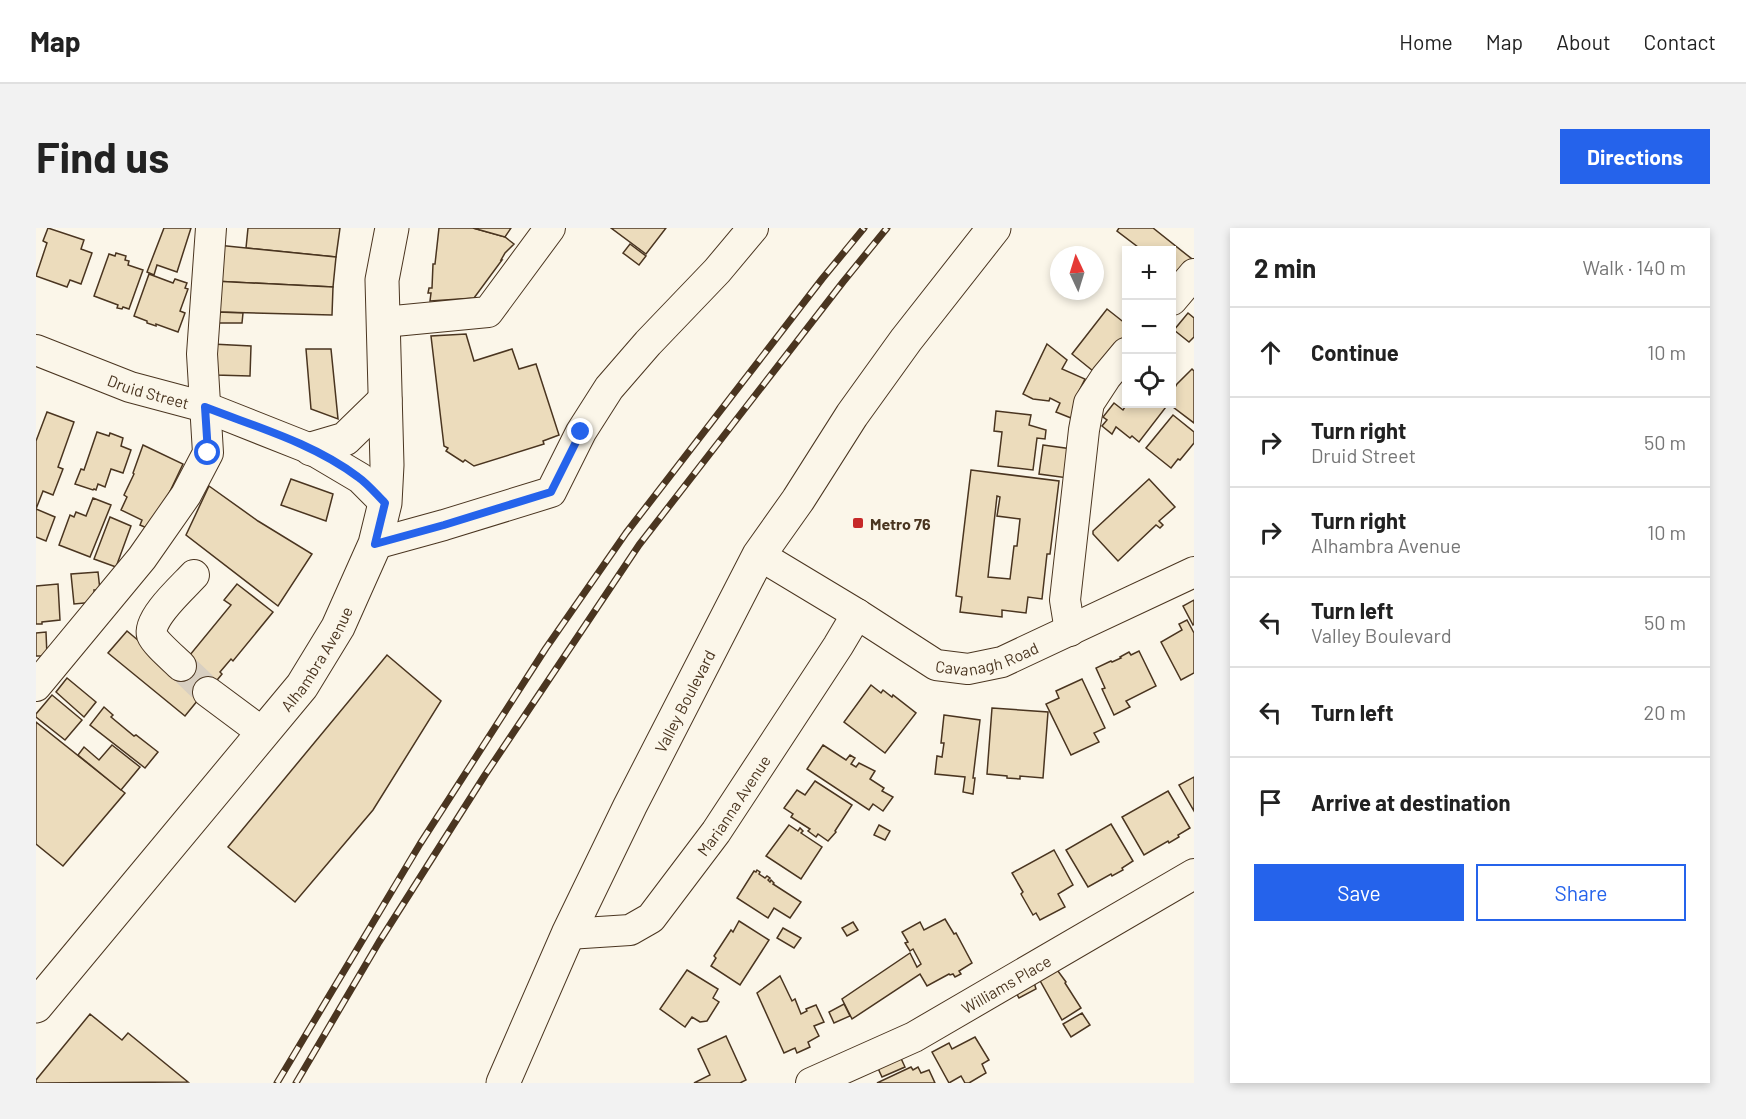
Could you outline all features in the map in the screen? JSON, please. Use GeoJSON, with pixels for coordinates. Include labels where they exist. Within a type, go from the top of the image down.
{"type":"FeatureCollection","features":[{"type":"Feature","properties":{"kind":"main road","name":"Alhambra Avenue"},"geometry":{"type":"LineString","coordinates":[[36,1006],[302,686],[338,627],[375,544],[385,503],[387,465],[382,280],[392,228]]}},
{"type":"Feature","properties":{"kind":"main road","name":"Valley Boulevard"},"geometry":{"type":"LineString","coordinates":[[503,1083],[568,934],[630,806],[759,555],[906,340],[994,228]]}},
{"type":"Feature","properties":{"kind":"main road"},"geometry":{"type":"LineString","coordinates":[[311,449],[345,439],[385,400]]}},
{"type":"Feature","properties":{"kind":"street"},"geometry":{"type":"LineString","coordinates":[[36,686],[142,558],[186,495],[208,453],[202,354],[211,228]]}},
{"type":"Feature","properties":{"kind":"street"},"geometry":{"type":"LineString","coordinates":[[384,322],[488,312],[550,228]]}},
{"type":"Feature","properties":{"kind":"street"},"geometry":{"type":"LineString","coordinates":[[375,544],[551,492],[581,432],[609,388],[753,228]]}},
{"type":"Feature","properties":{"kind":"street"},"geometry":{"type":"LineString","coordinates":[[1176,295],[1194,274]]}},
{"type":"Feature","properties":{"kind":"street","name":"Druid Street"},"geometry":{"type":"LineString","coordinates":[[36,350],[130,387],[205,407],[311,449],[360,478],[385,503]]}},
{"type":"Feature","properties":{"kind":"street"},"geometry":{"type":"LineString","coordinates":[[1071,631],[1065,600],[1083,430],[1089,403],[1125,354]]}},
{"type":"Feature","properties":{"kind":"street","name":"Cavanagh Road"},"geometry":{"type":"LineString","coordinates":[[759,555],[936,665],[968,669],[1002,662],[1194,572]]}},
{"type":"Feature","properties":{"kind":"street"},"geometry":{"type":"LineString","coordinates":[[181,666],[152,636],[152,626],[157,616],[194,575]]}},
{"type":"Feature","properties":{"kind":"street","name":"Marianna Avenue"},"geometry":{"type":"LineString","coordinates":[[568,934],[630,930],[651,918],[716,832],[832,656],[857,614]]}},
{"type":"Feature","properties":{"kind":"street"},"geometry":{"type":"LineString","coordinates":[[208,692],[263,733]]}},
{"type":"Feature","properties":{"kind":"street","name":"Williams Place"},"geometry":{"type":"LineString","coordinates":[[811,1083],[914,1037],[1194,874]]}},
{"type":"Feature","properties":{"kind":"building"},"geometry":{"type":"Polygon","coordinates":[[[48,228],[84,240],[81,249],[92,253],[81,284],[70,280],[67,287],[36,276],[47,243],[43,241],[48,228]]]}},
{"type":"Feature","properties":{"kind":"building"},"geometry":{"type":"Polygon","coordinates":[[[164,228],[191,228],[177,272],[157,265],[154,275],[147,272],[164,228]]]}},
{"type":"Feature","properties":{"kind":"building"},"geometry":{"type":"Polygon","coordinates":[[[248,228],[340,228],[336,257],[246,248],[248,228]]]}},
{"type":"Feature","properties":{"kind":"building"},"geometry":{"type":"Polygon","coordinates":[[[439,228],[473,228],[505,237],[514,244],[505,253],[474,298],[430,301],[431,293],[428,293],[429,288],[432,288],[439,228]]]}},
{"type":"Feature","properties":{"kind":"building"},"geometry":{"type":"Polygon","coordinates":[[[473,228],[511,228],[505,237],[473,228]]]}},
{"type":"Feature","properties":{"kind":"building"},"geometry":{"type":"Polygon","coordinates":[[[611,228],[666,228],[646,254],[611,228]]]}},
{"type":"Feature","properties":{"kind":"building"},"geometry":{"type":"Polygon","coordinates":[[[1119,228],[1153,228],[1176,246],[1137,246],[1117,231],[1119,228]]]}},
{"type":"Feature","properties":{"kind":"building"},"geometry":{"type":"Polygon","coordinates":[[[630,244],[646,256],[639,265],[623,253],[630,244]]]}},
{"type":"Feature","properties":{"kind":"building"},"geometry":{"type":"Polygon","coordinates":[[[217,245],[336,257],[333,287],[213,281],[217,245]]]}},
{"type":"Feature","properties":{"kind":"building"},"geometry":{"type":"Polygon","coordinates":[[[1176,246],[1192,259],[1176,280],[1176,246]]]}},
{"type":"Feature","properties":{"kind":"building"},"geometry":{"type":"Polygon","coordinates":[[[116,253],[126,256],[125,260],[129,261],[128,265],[143,270],[129,309],[117,308],[118,305],[94,296],[109,254],[115,256],[116,253]]]}},
{"type":"Feature","properties":{"kind":"building"},"geometry":{"type":"Polygon","coordinates":[[[149,274],[173,283],[175,279],[187,283],[185,288],[188,289],[180,311],[185,313],[178,332],[147,323],[134,316],[149,274]]]}},
{"type":"Feature","properties":{"kind":"building"},"geometry":{"type":"Polygon","coordinates":[[[213,281],[333,287],[332,315],[218,312],[213,281]]]}},
{"type":"Feature","properties":{"kind":"building"},"geometry":{"type":"Polygon","coordinates":[[[1107,309],[1122,321],[1122,344],[1098,375],[1072,354],[1107,309]]]}},
{"type":"Feature","properties":{"kind":"building"},"geometry":{"type":"Polygon","coordinates":[[[218,312],[243,313],[242,323],[218,323],[218,312]]]}},
{"type":"Feature","properties":{"kind":"building"},"geometry":{"type":"Polygon","coordinates":[[[1188,313],[1194,318],[1194,337],[1189,342],[1176,332],[1176,328],[1188,313]]]}},
{"type":"Feature","properties":{"kind":"building"},"geometry":{"type":"Polygon","coordinates":[[[466,334],[474,361],[512,349],[519,369],[536,364],[559,435],[543,441],[544,444],[474,466],[446,451],[448,448],[444,446],[431,336],[466,334]]]}},
{"type":"Feature","properties":{"kind":"building"},"geometry":{"type":"Polygon","coordinates":[[[212,344],[251,346],[250,376],[215,375],[212,344]]]}},
{"type":"Feature","properties":{"kind":"building"},"geometry":{"type":"Polygon","coordinates":[[[1047,344],[1067,360],[1062,369],[1085,379],[1078,393],[1077,404],[1071,418],[1056,412],[1060,403],[1050,398],[1049,401],[1033,399],[1023,394],[1047,344]]]}},
{"type":"Feature","properties":{"kind":"building"},"geometry":{"type":"Polygon","coordinates":[[[306,349],[331,349],[338,419],[311,409],[306,349]]]}},
{"type":"Feature","properties":{"kind":"building"},"geometry":{"type":"Polygon","coordinates":[[[1192,369],[1194,371],[1194,423],[1174,408],[1177,384],[1192,369]]]}},
{"type":"Feature","properties":{"kind":"building"},"geometry":{"type":"Polygon","coordinates":[[[1114,403],[1123,410],[1124,408],[1165,408],[1139,442],[1116,427],[1112,434],[1102,426],[1107,420],[1103,417],[1114,403]]]}},
{"type":"Feature","properties":{"kind":"building"},"geometry":{"type":"Polygon","coordinates":[[[996,411],[1031,415],[1029,425],[1046,430],[1045,439],[1037,438],[1033,470],[998,466],[1002,432],[994,431],[996,411]]]}},
{"type":"Feature","properties":{"kind":"building"},"geometry":{"type":"Polygon","coordinates":[[[47,412],[74,422],[58,467],[63,469],[53,495],[43,491],[36,509],[36,441],[47,412]]]}},
{"type":"Feature","properties":{"kind":"building"},"geometry":{"type":"Polygon","coordinates":[[[1173,415],[1194,432],[1194,443],[1171,468],[1146,448],[1173,415]]]}},
{"type":"Feature","properties":{"kind":"building"},"geometry":{"type":"Polygon","coordinates":[[[97,432],[109,436],[110,433],[123,438],[121,446],[131,450],[123,473],[111,469],[105,487],[98,484],[96,490],[93,490],[75,484],[81,469],[84,470],[97,432]]]}},
{"type":"Feature","properties":{"kind":"building"},"geometry":{"type":"Polygon","coordinates":[[[143,445],[183,464],[154,525],[149,529],[140,525],[142,520],[121,510],[127,497],[124,495],[134,474],[143,445]]]}},
{"type":"Feature","properties":{"kind":"building"},"geometry":{"type":"Polygon","coordinates":[[[1043,445],[1072,449],[1068,478],[1039,474],[1043,445]]]}},
{"type":"Feature","properties":{"kind":"building"},"geometry":{"type":"Polygon","coordinates":[[[971,470],[1059,481],[1042,599],[1028,597],[1026,613],[1002,610],[1002,617],[960,612],[962,597],[956,596],[971,470]],[[997,496],[988,577],[1010,579],[1020,519],[997,516],[1000,497],[997,496]]]}},
{"type":"Feature","properties":{"kind":"building"},"geometry":{"type":"Polygon","coordinates":[[[291,479],[333,494],[326,521],[281,505],[291,479]]]}},
{"type":"Feature","properties":{"kind":"building"},"geometry":{"type":"Polygon","coordinates":[[[1149,479],[1175,507],[1159,521],[1163,525],[1160,528],[1156,525],[1118,561],[1093,534],[1093,531],[1149,479]]]}},
{"type":"Feature","properties":{"kind":"building"},"geometry":{"type":"Polygon","coordinates":[[[209,486],[258,521],[312,554],[278,606],[186,535],[209,486]]]}},
{"type":"Feature","properties":{"kind":"building"},"geometry":{"type":"Polygon","coordinates":[[[93,498],[111,505],[90,557],[59,545],[70,515],[74,517],[76,512],[86,516],[93,498]]]}},
{"type":"Feature","properties":{"kind":"building"},"geometry":{"type":"Polygon","coordinates":[[[36,509],[55,517],[46,541],[36,537],[36,509]]]}},
{"type":"Feature","properties":{"kind":"building"},"geometry":{"type":"Polygon","coordinates":[[[110,517],[131,526],[116,567],[94,559],[110,517]]]}},
{"type":"Feature","properties":{"kind":"building"},"geometry":{"type":"Polygon","coordinates":[[[98,572],[100,590],[94,590],[95,602],[74,604],[71,574],[98,572]]]}},
{"type":"Feature","properties":{"kind":"building"},"geometry":{"type":"Polygon","coordinates":[[[58,584],[60,620],[36,624],[36,586],[58,584]]]}},
{"type":"Feature","properties":{"kind":"building"},"geometry":{"type":"Polygon","coordinates":[[[237,584],[273,612],[185,716],[108,653],[127,631],[176,672],[231,605],[224,600],[237,584]]]}},
{"type":"Feature","properties":{"kind":"building"},"geometry":{"type":"Polygon","coordinates":[[[1194,600],[1194,624],[1193,625],[1183,606],[1194,600]]]}},
{"type":"Feature","properties":{"kind":"building"},"geometry":{"type":"Polygon","coordinates":[[[1187,620],[1194,633],[1194,673],[1181,680],[1161,642],[1182,630],[1179,624],[1187,620]]]}},
{"type":"Feature","properties":{"kind":"building"},"geometry":{"type":"Polygon","coordinates":[[[46,632],[47,656],[36,656],[36,633],[46,632]]]}},
{"type":"Feature","properties":{"kind":"building"},"geometry":{"type":"Polygon","coordinates":[[[1139,651],[1156,686],[1126,701],[1130,707],[1114,715],[1102,689],[1105,688],[1096,668],[1121,658],[1129,652],[1131,655],[1139,651]]]}},
{"type":"Feature","properties":{"kind":"building"},"geometry":{"type":"Polygon","coordinates":[[[387,655],[441,701],[373,810],[295,902],[228,847],[387,655]]]}},
{"type":"Feature","properties":{"kind":"building"},"geometry":{"type":"Polygon","coordinates":[[[67,678],[96,702],[84,717],[56,692],[67,678]]]}},
{"type":"Feature","properties":{"kind":"building"},"geometry":{"type":"Polygon","coordinates":[[[1082,679],[1105,728],[1094,733],[1099,742],[1071,755],[1046,704],[1059,698],[1056,691],[1082,679]]]}},
{"type":"Feature","properties":{"kind":"building"},"geometry":{"type":"Polygon","coordinates":[[[871,685],[881,693],[883,690],[892,697],[893,695],[916,713],[885,753],[844,722],[871,685]]]}},
{"type":"Feature","properties":{"kind":"building"},"geometry":{"type":"Polygon","coordinates":[[[52,695],[82,720],[65,740],[36,717],[52,695]]]}},
{"type":"Feature","properties":{"kind":"building"},"geometry":{"type":"Polygon","coordinates":[[[104,707],[113,715],[111,717],[158,752],[145,768],[90,725],[104,707]]]}},
{"type":"Feature","properties":{"kind":"building"},"geometry":{"type":"Polygon","coordinates":[[[992,708],[1048,712],[1043,778],[1020,776],[1020,779],[987,774],[992,708]]]}},
{"type":"Feature","properties":{"kind":"building"},"geometry":{"type":"Polygon","coordinates":[[[944,715],[980,720],[973,794],[963,792],[965,777],[935,774],[937,756],[942,757],[944,715]]]}},
{"type":"Feature","properties":{"kind":"building"},"geometry":{"type":"Polygon","coordinates":[[[36,722],[125,793],[63,866],[36,844],[36,722]]]}},
{"type":"Feature","properties":{"kind":"building"},"geometry":{"type":"Polygon","coordinates":[[[112,745],[140,767],[121,790],[78,755],[84,747],[99,760],[112,745]]]}},
{"type":"Feature","properties":{"kind":"building"},"geometry":{"type":"Polygon","coordinates":[[[823,745],[846,760],[850,755],[855,758],[851,764],[856,767],[859,763],[875,771],[870,779],[884,788],[882,791],[893,797],[883,811],[873,804],[869,810],[807,769],[823,745]]]}},
{"type":"Feature","properties":{"kind":"building"},"geometry":{"type":"Polygon","coordinates":[[[1194,777],[1194,811],[1179,785],[1194,777]]]}},
{"type":"Feature","properties":{"kind":"building"},"geometry":{"type":"Polygon","coordinates":[[[815,781],[852,805],[828,841],[808,831],[810,829],[791,817],[793,814],[784,808],[797,790],[805,795],[815,781]]]}},
{"type":"Feature","properties":{"kind":"building"},"geometry":{"type":"Polygon","coordinates":[[[1168,791],[1190,828],[1169,843],[1168,841],[1144,855],[1122,817],[1168,791]]]}},
{"type":"Feature","properties":{"kind":"building"},"geometry":{"type":"Polygon","coordinates":[[[1111,824],[1133,861],[1122,868],[1123,870],[1088,887],[1066,850],[1111,824]]]}},
{"type":"Feature","properties":{"kind":"building"},"geometry":{"type":"Polygon","coordinates":[[[789,825],[798,831],[800,828],[803,831],[801,833],[822,847],[801,879],[766,856],[789,825]]]}},
{"type":"Feature","properties":{"kind":"building"},"geometry":{"type":"Polygon","coordinates":[[[879,825],[890,831],[885,840],[874,835],[879,825]]]}},
{"type":"Feature","properties":{"kind":"building"},"geometry":{"type":"Polygon","coordinates":[[[1054,850],[1073,885],[1058,894],[1065,907],[1040,920],[1036,913],[1033,915],[1012,873],[1054,850]]]}},
{"type":"Feature","properties":{"kind":"building"},"geometry":{"type":"Polygon","coordinates":[[[757,870],[765,878],[767,876],[770,878],[768,880],[770,882],[771,880],[773,884],[801,902],[790,918],[774,908],[768,918],[737,898],[754,871],[757,870]]]}},
{"type":"Feature","properties":{"kind":"building"},"geometry":{"type":"Polygon","coordinates":[[[945,919],[954,934],[956,933],[972,963],[959,971],[961,974],[955,977],[949,974],[927,986],[920,974],[852,1019],[842,999],[910,953],[917,967],[921,964],[913,949],[910,951],[905,943],[908,942],[902,932],[920,922],[924,930],[945,919]]]}},
{"type":"Feature","properties":{"kind":"building"},"geometry":{"type":"Polygon","coordinates":[[[739,921],[769,940],[740,985],[711,966],[716,958],[714,956],[739,921]]]}},
{"type":"Feature","properties":{"kind":"building"},"geometry":{"type":"Polygon","coordinates":[[[853,922],[858,930],[847,936],[842,928],[853,922]]]}},
{"type":"Feature","properties":{"kind":"building"},"geometry":{"type":"Polygon","coordinates":[[[783,928],[801,938],[794,948],[777,938],[783,928]]]}},
{"type":"Feature","properties":{"kind":"building"},"geometry":{"type":"Polygon","coordinates":[[[1055,967],[1081,1008],[1062,1020],[1038,977],[1055,967]]]}},
{"type":"Feature","properties":{"kind":"building"},"geometry":{"type":"Polygon","coordinates":[[[687,970],[718,989],[713,998],[719,1002],[707,1021],[700,1022],[692,1017],[685,1027],[660,1009],[687,970]]]}},
{"type":"Feature","properties":{"kind":"building"},"geometry":{"type":"Polygon","coordinates":[[[780,976],[792,1001],[795,999],[801,1014],[816,1005],[824,1022],[814,1026],[819,1036],[808,1042],[810,1047],[797,1053],[795,1048],[784,1053],[757,993],[780,976]]]}},
{"type":"Feature","properties":{"kind":"building"},"geometry":{"type":"Polygon","coordinates":[[[1033,979],[1036,989],[1019,998],[1014,989],[1033,979]]]}},
{"type":"Feature","properties":{"kind":"building"},"geometry":{"type":"Polygon","coordinates":[[[844,1004],[850,1016],[834,1023],[829,1012],[844,1004]]]}},
{"type":"Feature","properties":{"kind":"building"},"geometry":{"type":"Polygon","coordinates":[[[1082,1013],[1090,1025],[1071,1037],[1063,1024],[1082,1013]]]}},
{"type":"Feature","properties":{"kind":"building"},"geometry":{"type":"Polygon","coordinates":[[[90,1014],[122,1040],[128,1033],[188,1082],[36,1083],[36,1080],[90,1014]]]}},
{"type":"Feature","properties":{"kind":"building"},"geometry":{"type":"Polygon","coordinates":[[[726,1036],[746,1080],[740,1083],[694,1083],[710,1075],[698,1049],[726,1036]]]}},
{"type":"Feature","properties":{"kind":"building"},"geometry":{"type":"Polygon","coordinates":[[[975,1037],[989,1060],[982,1064],[986,1073],[969,1083],[965,1083],[961,1076],[949,1083],[932,1052],[949,1043],[952,1049],[975,1037]]]}},
{"type":"Feature","properties":{"kind":"building"},"geometry":{"type":"Polygon","coordinates":[[[899,1054],[905,1067],[882,1077],[876,1064],[899,1054]]]}},
{"type":"Feature","properties":{"kind":"building"},"geometry":{"type":"Polygon","coordinates":[[[911,1067],[913,1070],[918,1067],[921,1073],[929,1070],[935,1083],[877,1083],[911,1067]]]}},
{"type":"Feature","properties":{"kind":"tunnel"},"geometry":{"type":"LineString","coordinates":[[181,666],[208,692]]}},
{"type":"Feature","properties":{"kind":"railway"},"geometry":{"type":"LineString","coordinates":[[277,1083],[420,844],[546,648],[626,533],[864,228]]}},
{"type":"Feature","properties":{"kind":"railway"},"geometry":{"type":"LineString","coordinates":[[296,1083],[379,942],[485,775],[639,545],[887,228]]}},
{"type":"Feature","properties":{"kind":"place","name":"Metro 76"},"geometry":{"type":"Point","coordinates":[858,523]}},
{"type":"Feature","properties":{"kind":"route"},"geometry":{"type":"LineString","coordinates":[[208,453],[205,407],[311,449],[341,465],[360,478],[385,503],[375,544],[551,492],[581,432]]}}]}
